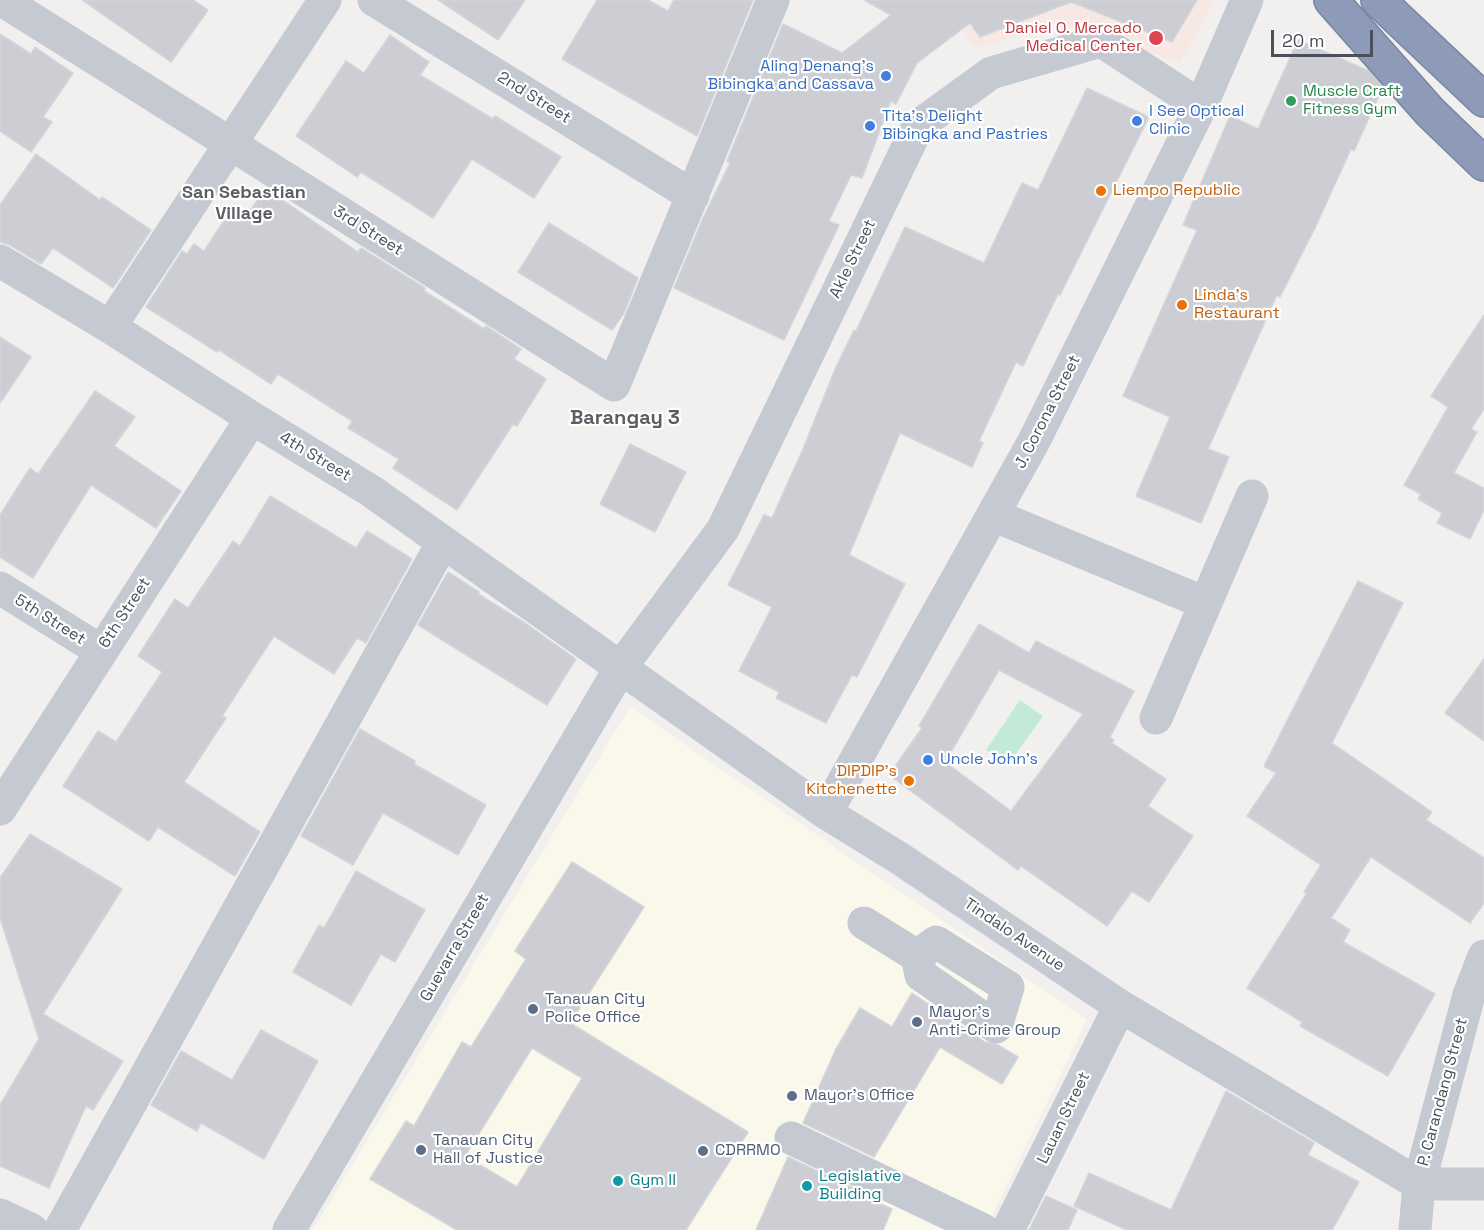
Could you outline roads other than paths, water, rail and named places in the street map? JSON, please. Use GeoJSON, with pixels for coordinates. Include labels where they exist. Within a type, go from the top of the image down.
{"type":"FeatureCollection","features":[{"type":"Feature","properties":{"kind":"highway"},"geometry":{"type":"LineString","coordinates":[[1330,0],[1430,112],[1484,164]]}},
{"type":"Feature","properties":{"kind":"highway"},"geometry":{"type":"LineString","coordinates":[[1378,0],[1484,100]]}},
{"type":"Feature","properties":{"kind":"street","name":"3rd Street"},"geometry":{"type":"LineString","coordinates":[[2,0],[614,385],[693,196]]}},
{"type":"Feature","properties":{"kind":"street"},"geometry":{"type":"LineString","coordinates":[[110,327],[325,0]]}},
{"type":"Feature","properties":{"kind":"street","name":"2nd Street"},"geometry":{"type":"LineString","coordinates":[[374,0],[693,196]]}},
{"type":"Feature","properties":{"kind":"street"},"geometry":{"type":"LineString","coordinates":[[693,196],[773,0]]}},
{"type":"Feature","properties":{"kind":"street","name":"J. Corona Street"},"geometry":{"type":"LineString","coordinates":[[826,813],[1034,441],[1201,106],[1247,0]]}},
{"type":"Feature","properties":{"kind":"street","name":"Akle Street"},"geometry":{"type":"LineString","coordinates":[[621,667],[723,529],[918,126],[991,73],[1101,41],[1201,106]]}},
{"type":"Feature","properties":{"kind":"street","name":"4th Street"},"geometry":{"type":"LineString","coordinates":[[0,261],[110,327],[371,491],[621,667]]}},
{"type":"Feature","properties":{"kind":"street","name":"6th Street"},"geometry":{"type":"LineString","coordinates":[[0,809],[252,418]]}},
{"type":"Feature","properties":{"kind":"street"},"geometry":{"type":"LineString","coordinates":[[1156,718],[1252,496]]}},
{"type":"Feature","properties":{"kind":"street"},"geometry":{"type":"LineString","coordinates":[[993,515],[1205,603]]}},
{"type":"Feature","properties":{"kind":"street"},"geometry":{"type":"LineString","coordinates":[[60,1230],[443,542]]}},
{"type":"Feature","properties":{"kind":"street","name":"5th Street"},"geometry":{"type":"LineString","coordinates":[[0,588],[101,651]]}},
{"type":"Feature","properties":{"kind":"street","name":"Tindalo Avenue"},"geometry":{"type":"LineString","coordinates":[[621,667],[826,813],[899,858],[1120,1006],[1419,1184]]}},
{"type":"Feature","properties":{"kind":"street","name":"Guevarra Street"},"geometry":{"type":"LineString","coordinates":[[289,1230],[621,667]]}},
{"type":"Feature","properties":{"kind":"street"},"geometry":{"type":"LineString","coordinates":[[864,923],[917,956]]}},
{"type":"Feature","properties":{"kind":"street","name":"P. Carandang Street"},"geometry":{"type":"LineString","coordinates":[[1415,1230],[1419,1184],[1469,995],[1484,956]]}},
{"type":"Feature","properties":{"kind":"street","name":"Lauan Street"},"geometry":{"type":"LineString","coordinates":[[1008,1230],[1120,1006]]}},
{"type":"Feature","properties":{"kind":"street"},"geometry":{"type":"LineString","coordinates":[[792,1138],[983,1230]]}},
{"type":"Feature","properties":{"kind":"street"},"geometry":{"type":"LineString","coordinates":[[1419,1184],[1484,1184]]}},
{"type":"Feature","properties":{"kind":"street"},"geometry":{"type":"LineString","coordinates":[[0,1215],[32,1230]]}},
{"type":"Feature","properties":{"kind":"place","name":"Daniel O. Mercado Medical Center"},"geometry":{"type":"Point","coordinates":[1156,38]}},
{"type":"Feature","properties":{"kind":"place","name":"Aling Denang's Bibingka and Cassava"},"geometry":{"type":"Point","coordinates":[886,76]}},
{"type":"Feature","properties":{"kind":"place","name":"Muscle Craft Fitness Gym"},"geometry":{"type":"Point","coordinates":[1291,101]}},
{"type":"Feature","properties":{"kind":"place","name":"I See Optical Clinic"},"geometry":{"type":"Point","coordinates":[1137,121]}},
{"type":"Feature","properties":{"kind":"place","name":"Tita's Delight Bibingka and Pastries"},"geometry":{"type":"Point","coordinates":[870,126]}},
{"type":"Feature","properties":{"kind":"place","name":"Liempo Republic"},"geometry":{"type":"Point","coordinates":[1101,191]}},
{"type":"Feature","properties":{"kind":"place","name":"Linda's Restaurant"},"geometry":{"type":"Point","coordinates":[1182,305]}},
{"type":"Feature","properties":{"kind":"place","name":"Uncle John's"},"geometry":{"type":"Point","coordinates":[928,760]}},
{"type":"Feature","properties":{"kind":"place","name":"DIPDIP’s Kitchenette"},"geometry":{"type":"Point","coordinates":[909,781]}},
{"type":"Feature","properties":{"kind":"place","name":"Tanauan City Police Office"},"geometry":{"type":"Point","coordinates":[533,1009]}},
{"type":"Feature","properties":{"kind":"place","name":"Mayor's Anti-Crime Group"},"geometry":{"type":"Point","coordinates":[917,1022]}},
{"type":"Feature","properties":{"kind":"place","name":"Mayor's Office"},"geometry":{"type":"Point","coordinates":[792,1096]}},
{"type":"Feature","properties":{"kind":"place","name":"Tanauan City Hall of Justice"},"geometry":{"type":"Point","coordinates":[421,1150]}},
{"type":"Feature","properties":{"kind":"place","name":"CDRRMO"},"geometry":{"type":"Point","coordinates":[703,1151]}},
{"type":"Feature","properties":{"kind":"place","name":"Gym II"},"geometry":{"type":"Point","coordinates":[618,1181]}},
{"type":"Feature","properties":{"kind":"place","name":"Legislative Building"},"geometry":{"type":"Point","coordinates":[807,1186]}},
{"type":"Feature","properties":{"kind":"district","name":"San Sebastian Village"},"geometry":{"type":"Point","coordinates":[244,203]}},
{"type":"Feature","properties":{"kind":"district","name":"Barangay 3"},"geometry":{"type":"Point","coordinates":[625,419]}}]}
